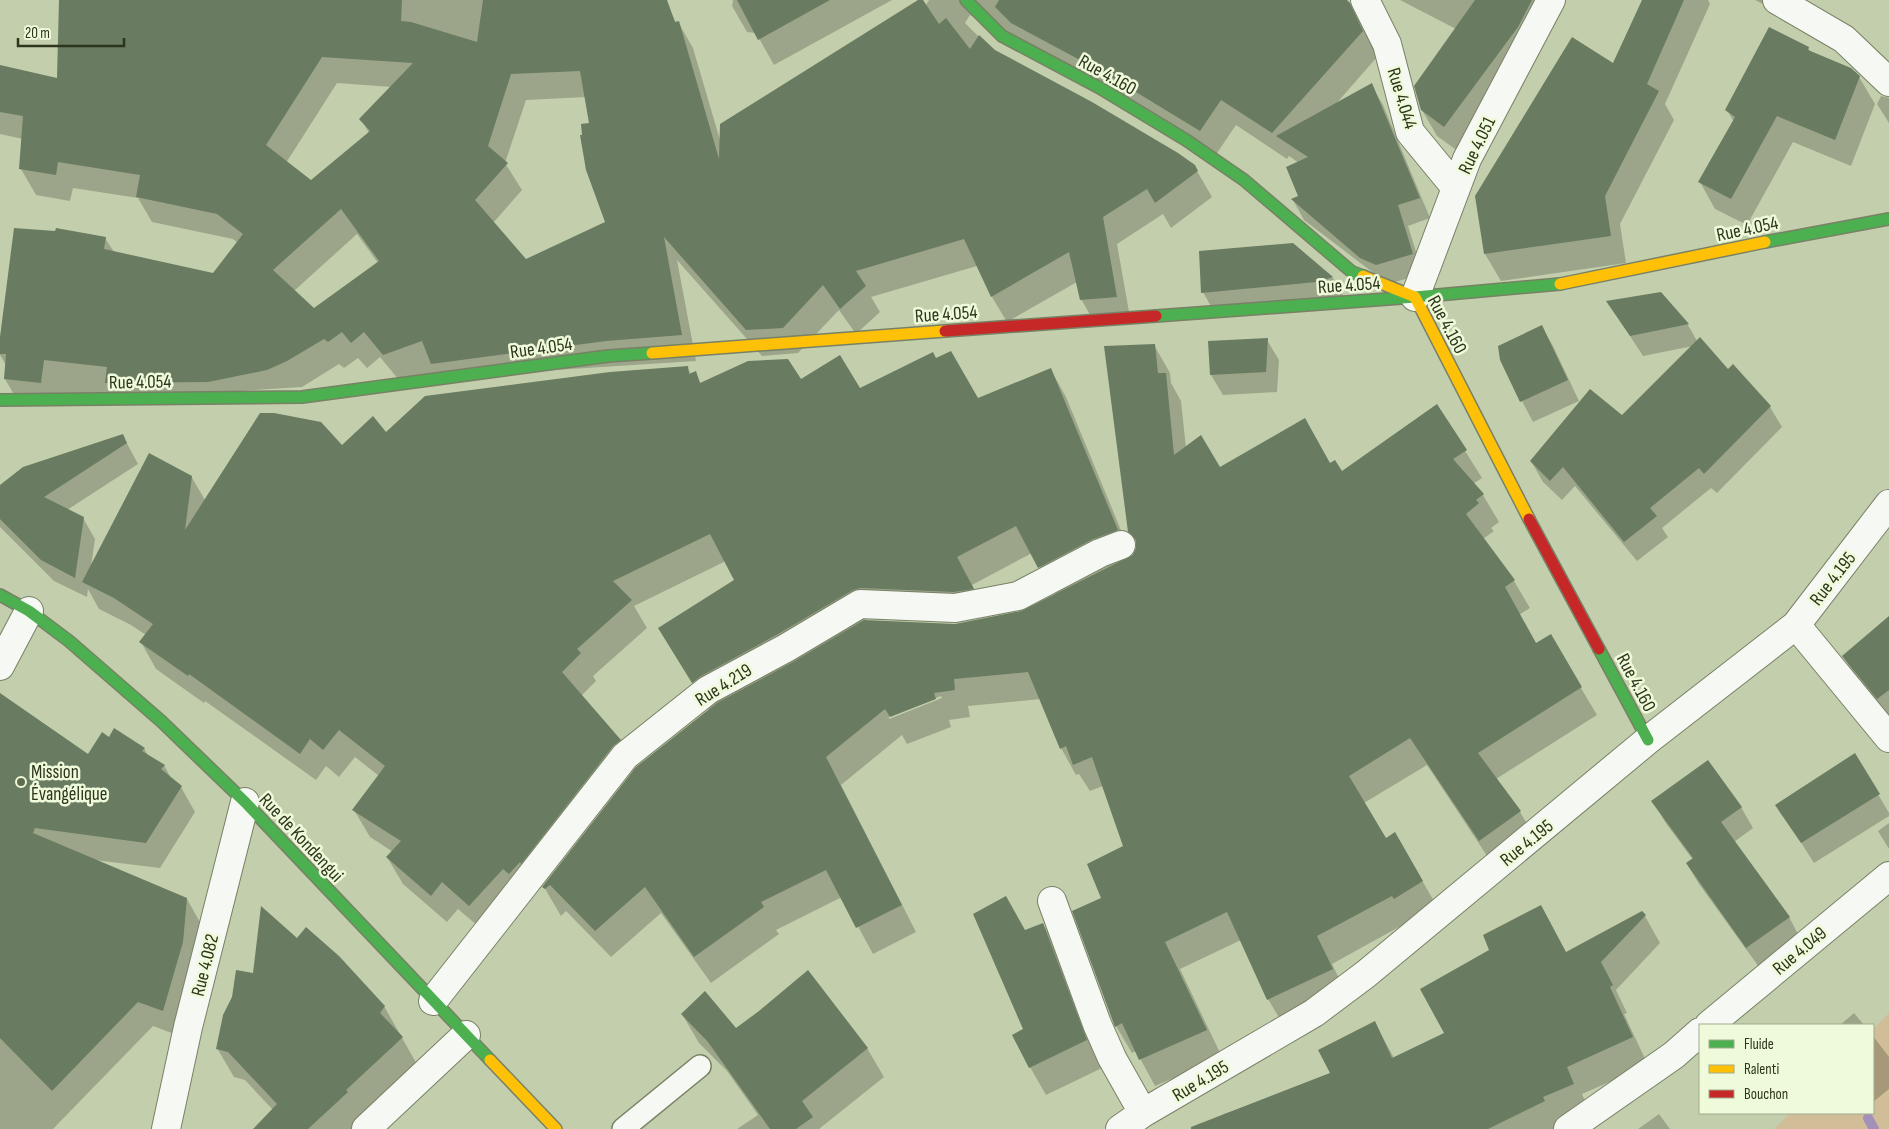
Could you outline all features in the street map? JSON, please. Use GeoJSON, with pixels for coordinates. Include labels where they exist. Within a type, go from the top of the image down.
{"type":"FeatureCollection","features":[{"type":"Feature","properties":{"kind":"street","name":"Rue 4.160"},"geometry":{"type":"LineString","coordinates":[[966,0],[1002,36],[1100,88],[1186,140],[1244,180],[1352,272],[1415,297],[1531,523],[1648,740]]}},
{"type":"Feature","properties":{"kind":"street","name":"Rue 4.044"},"geometry":{"type":"LineString","coordinates":[[1365,0],[1387,44],[1410,132],[1456,188]]}},
{"type":"Feature","properties":{"kind":"street","name":"Rue 4.051"},"geometry":{"type":"LineString","coordinates":[[1415,297],[1467,159],[1551,0]]}},
{"type":"Feature","properties":{"kind":"street"},"geometry":{"type":"LineString","coordinates":[[1777,0],[1844,39],[1889,82]]}},
{"type":"Feature","properties":{"kind":"street","name":"Rue 4.054"},"geometry":{"type":"LineString","coordinates":[[0,400],[302,397],[608,356],[1569,284],[1834,228],[1889,219]]}},
{"type":"Feature","properties":{"kind":"street","name":"Rue 4.195"},"geometry":{"type":"LineString","coordinates":[[1120,1129],[1143,1113],[1314,1013],[1366,974],[1648,740],[1796,625],[1889,504]]}},
{"type":"Feature","properties":{"kind":"street","name":"Rue 4.219"},"geometry":{"type":"LineString","coordinates":[[433,1001],[626,756],[708,690],[786,648],[860,604],[955,608],[1018,596],[1121,545]]}},
{"type":"Feature","properties":{"kind":"street","name":"Rue de Kondengui"},"geometry":{"type":"LineString","coordinates":[[0,596],[29,611],[69,641],[161,721],[245,802],[556,1129]]}},
{"type":"Feature","properties":{"kind":"street"},"geometry":{"type":"LineString","coordinates":[[0,666],[29,611]]}},
{"type":"Feature","properties":{"kind":"street"},"geometry":{"type":"LineString","coordinates":[[1796,625],[1889,738]]}},
{"type":"Feature","properties":{"kind":"street","name":"Rue 4.082"},"geometry":{"type":"LineString","coordinates":[[166,1129],[188,1027],[245,802]]}},
{"type":"Feature","properties":{"kind":"street","name":"Rue 4.049"},"geometry":{"type":"LineString","coordinates":[[1710,1024],[1889,876]]}},
{"type":"Feature","properties":{"kind":"street"},"geometry":{"type":"LineString","coordinates":[[1052,901],[1097,1024],[1112,1058],[1143,1113]]}},
{"type":"Feature","properties":{"kind":"street"},"geometry":{"type":"LineString","coordinates":[[1568,1129],[1674,1054],[1699,1033]]}},
{"type":"Feature","properties":{"kind":"street"},"geometry":{"type":"LineString","coordinates":[[366,1129],[466,1035]]}},
{"type":"Feature","properties":{"kind":"lane"},"geometry":{"type":"LineString","coordinates":[[624,1129],[700,1066]]}},
{"type":"Feature","properties":{"kind":"shaded area"},"geometry":{"type":"Polygon","coordinates":[[[1889,1013],[1889,1129],[1774,1129],[1789,1114],[1874,1114],[1874,1028],[1889,1013]]]}},
{"type":"Feature","properties":{"kind":"building"},"geometry":{"type":"Polygon","coordinates":[[[59,0],[402,0],[401,21],[411,22],[477,42],[483,0],[667,0],[675,22],[679,21],[719,159],[720,124],[918,0],[923,0],[939,24],[946,18],[970,49],[979,35],[995,50],[1092,102],[1178,153],[1195,165],[1198,171],[1155,203],[1147,189],[1103,217],[1117,297],[1080,300],[1069,252],[991,297],[964,239],[856,271],[866,286],[840,309],[823,285],[783,328],[746,330],[664,237],[682,335],[606,341],[431,364],[422,341],[383,355],[364,332],[351,343],[342,332],[328,342],[324,339],[287,361],[267,370],[208,382],[105,383],[107,367],[44,360],[41,383],[4,379],[6,354],[0,354],[0,337],[14,228],[55,231],[56,228],[106,237],[104,249],[213,273],[243,234],[217,214],[136,197],[140,175],[58,162],[56,175],[19,169],[23,116],[0,112],[0,65],[57,78],[59,0]],[[322,57],[266,145],[311,180],[370,131],[359,119],[413,63],[322,57]],[[580,71],[511,74],[488,146],[508,163],[475,200],[526,259],[605,222],[586,170],[580,135],[582,135],[581,124],[589,123],[580,71]],[[341,209],[273,270],[314,308],[379,261],[341,209]]]}},
{"type":"Feature","properties":{"kind":"building"},"geometry":{"type":"Polygon","coordinates":[[[737,0],[830,0],[758,40],[737,0]]]}},
{"type":"Feature","properties":{"kind":"building"},"geometry":{"type":"Polygon","coordinates":[[[999,0],[1347,0],[1363,31],[1272,133],[1221,100],[1200,131],[1108,75],[1011,23],[995,7],[999,0]]]}},
{"type":"Feature","properties":{"kind":"building"},"geometry":{"type":"Polygon","coordinates":[[[1475,0],[1532,0],[1518,27],[1444,127],[1421,110],[1414,86],[1475,0]]]}},
{"type":"Feature","properties":{"kind":"building"},"geometry":{"type":"Polygon","coordinates":[[[1642,0],[1684,0],[1647,84],[1659,91],[1605,196],[1611,236],[1484,254],[1475,196],[1572,37],[1613,63],[1642,0]]]}},
{"type":"Feature","properties":{"kind":"building"},"geometry":{"type":"Polygon","coordinates":[[[1769,27],[1809,47],[1808,50],[1851,68],[1860,76],[1835,140],[1777,116],[1731,199],[1698,182],[1735,117],[1725,110],[1769,27]]]}},
{"type":"Feature","properties":{"kind":"building"},"geometry":{"type":"Polygon","coordinates":[[[1372,83],[1420,198],[1398,205],[1413,254],[1376,265],[1360,258],[1291,199],[1298,196],[1286,167],[1308,157],[1276,136],[1372,83]]]}},
{"type":"Feature","properties":{"kind":"building"},"geometry":{"type":"Polygon","coordinates":[[[1293,243],[1333,277],[1316,282],[1201,293],[1199,251],[1293,243]]]}},
{"type":"Feature","properties":{"kind":"building"},"geometry":{"type":"Polygon","coordinates":[[[1661,292],[1689,324],[1630,336],[1606,301],[1661,292]]]}},
{"type":"Feature","properties":{"kind":"building"},"geometry":{"type":"Polygon","coordinates":[[[1542,325],[1568,380],[1520,402],[1500,360],[1498,346],[1542,325]]]}},
{"type":"Feature","properties":{"kind":"building"},"geometry":{"type":"Polygon","coordinates":[[[1700,337],[1728,369],[1733,364],[1771,406],[1704,474],[1699,468],[1650,508],[1657,516],[1624,542],[1563,467],[1550,481],[1530,461],[1590,389],[1622,415],[1700,337]]]}},
{"type":"Feature","properties":{"kind":"building"},"geometry":{"type":"Polygon","coordinates":[[[1268,338],[1266,372],[1210,375],[1208,341],[1268,338]]]}},
{"type":"Feature","properties":{"kind":"building"},"geometry":{"type":"Polygon","coordinates":[[[1155,344],[1158,373],[1166,373],[1174,455],[1201,435],[1220,467],[1305,418],[1330,463],[1335,460],[1342,471],[1437,404],[1467,450],[1453,459],[1484,494],[1476,500],[1479,503],[1466,514],[1515,580],[1505,587],[1536,643],[1551,634],[1582,687],[1478,753],[1521,811],[1479,841],[1410,738],[1349,776],[1386,838],[1395,832],[1423,881],[1394,899],[1392,896],[1317,936],[1333,969],[1267,1000],[1227,912],[1165,942],[1207,1030],[1139,1060],[1122,1023],[1115,1027],[1072,911],[1101,898],[1087,864],[1123,846],[1092,757],[1073,765],[1066,746],[1060,749],[1028,672],[954,679],[955,690],[934,693],[936,699],[890,717],[885,709],[826,757],[902,905],[856,928],[826,870],[761,902],[764,907],[694,957],[645,887],[595,931],[550,885],[545,889],[542,887],[636,767],[717,703],[793,662],[864,620],[955,624],[1021,611],[1133,555],[1136,548],[1136,540],[1128,532],[1104,346],[1155,344]]]}},
{"type":"Feature","properties":{"kind":"building"},"geometry":{"type":"Polygon","coordinates":[[[951,351],[978,398],[1051,368],[1118,530],[1093,539],[1038,568],[1016,526],[957,557],[974,589],[954,592],[861,588],[853,590],[701,676],[692,683],[658,628],[734,580],[710,534],[613,581],[632,600],[577,649],[581,653],[562,672],[621,740],[613,746],[521,864],[520,862],[509,874],[503,869],[469,906],[442,882],[431,896],[386,857],[401,841],[352,810],[385,766],[339,730],[323,750],[310,739],[300,754],[189,674],[188,676],[139,642],[153,624],[114,598],[82,582],[149,453],[192,476],[185,530],[260,413],[274,413],[321,422],[342,445],[373,416],[386,432],[425,396],[610,372],[688,366],[689,374],[696,371],[700,383],[748,361],[788,359],[801,379],[840,355],[860,388],[933,352],[936,358],[951,351]]]}},
{"type":"Feature","properties":{"kind":"building"},"geometry":{"type":"Polygon","coordinates":[[[123,434],[127,443],[44,497],[84,517],[75,578],[41,560],[0,519],[0,485],[23,467],[123,434]]]}},
{"type":"Feature","properties":{"kind":"building"},"geometry":{"type":"Polygon","coordinates":[[[1889,616],[1889,690],[1877,699],[1842,656],[1889,616]]]}},
{"type":"Feature","properties":{"kind":"building"},"geometry":{"type":"Polygon","coordinates":[[[0,693],[88,754],[102,732],[109,737],[114,728],[145,748],[142,751],[165,765],[161,769],[182,786],[146,843],[35,828],[33,833],[187,898],[183,942],[163,1011],[138,1002],[52,1091],[0,1038],[0,693]]]}},
{"type":"Feature","properties":{"kind":"building"},"geometry":{"type":"Polygon","coordinates":[[[1855,753],[1880,794],[1801,843],[1775,805],[1855,753]]]}},
{"type":"Feature","properties":{"kind":"building"},"geometry":{"type":"Polygon","coordinates":[[[1708,760],[1742,807],[1721,822],[1790,917],[1746,948],[1686,863],[1693,858],[1651,801],[1708,760]]]}},
{"type":"Feature","properties":{"kind":"building"},"geometry":{"type":"Polygon","coordinates":[[[1006,896],[1025,930],[1043,923],[1087,1040],[1029,1068],[1012,1035],[1023,1029],[973,914],[1006,896]]]}},
{"type":"Feature","properties":{"kind":"building"},"geometry":{"type":"Polygon","coordinates":[[[1541,905],[1566,952],[1642,911],[1646,915],[1601,962],[1613,985],[1610,987],[1633,1037],[1567,1067],[1574,1084],[1543,1097],[1545,1101],[1488,1129],[1191,1129],[1191,1127],[1330,1073],[1318,1050],[1375,1021],[1392,1058],[1444,1033],[1420,989],[1489,950],[1483,935],[1541,905]]]}},
{"type":"Feature","properties":{"kind":"building"},"geometry":{"type":"Polygon","coordinates":[[[261,906],[297,938],[306,927],[339,956],[385,1006],[380,1013],[403,1037],[346,1090],[348,1092],[308,1129],[253,1129],[277,1104],[228,1052],[216,1049],[223,1015],[232,997],[236,970],[253,973],[261,906]]]}},
{"type":"Feature","properties":{"kind":"building"},"geometry":{"type":"Polygon","coordinates":[[[808,970],[868,1048],[802,1101],[813,1117],[796,1129],[770,1129],[708,1042],[681,1014],[705,991],[736,1028],[808,970]]]}},
{"type":"Feature","properties":{"kind":"waterway"},"geometry":{"type":"LineString","coordinates":[[1868,1118],[1874,1129]]}},
{"type":"Feature","properties":{"kind":"traffic: fast"},"geometry":{"type":"LineString","coordinates":[[966,0],[1002,36],[1100,88],[1186,140],[1244,180],[1352,272],[1363,276]]}},
{"type":"Feature","properties":{"kind":"traffic: fast"},"geometry":{"type":"LineString","coordinates":[[1765,242],[1889,219]]}},
{"type":"Feature","properties":{"kind":"traffic: fast"},"geometry":{"type":"LineString","coordinates":[[1156,316],[1415,297],[1560,284]]}},
{"type":"Feature","properties":{"kind":"traffic: fast"},"geometry":{"type":"LineString","coordinates":[[0,400],[302,397],[608,356],[652,353]]}},
{"type":"Feature","properties":{"kind":"traffic: fast"},"geometry":{"type":"LineString","coordinates":[[0,595],[29,611],[69,641],[161,721],[245,802],[490,1060]]}},
{"type":"Feature","properties":{"kind":"traffic: fast"},"geometry":{"type":"LineString","coordinates":[[1599,649],[1648,740]]}},
{"type":"Feature","properties":{"kind":"traffic: slow"},"geometry":{"type":"LineString","coordinates":[[1560,284],[1765,242]]}},
{"type":"Feature","properties":{"kind":"traffic: slow"},"geometry":{"type":"LineString","coordinates":[[1363,276],[1415,297],[1529,519]]}},
{"type":"Feature","properties":{"kind":"traffic: slow"},"geometry":{"type":"LineString","coordinates":[[652,353],[945,331]]}},
{"type":"Feature","properties":{"kind":"traffic: slow"},"geometry":{"type":"LineString","coordinates":[[490,1060],[556,1129]]}},
{"type":"Feature","properties":{"kind":"traffic: jam"},"geometry":{"type":"LineString","coordinates":[[945,331],[1156,316]]}},
{"type":"Feature","properties":{"kind":"traffic: jam"},"geometry":{"type":"LineString","coordinates":[[1529,519],[1599,649]]}},
{"type":"Feature","properties":{"kind":"place","name":"Mission Évangélique"},"geometry":{"type":"Point","coordinates":[21,782]}}]}
